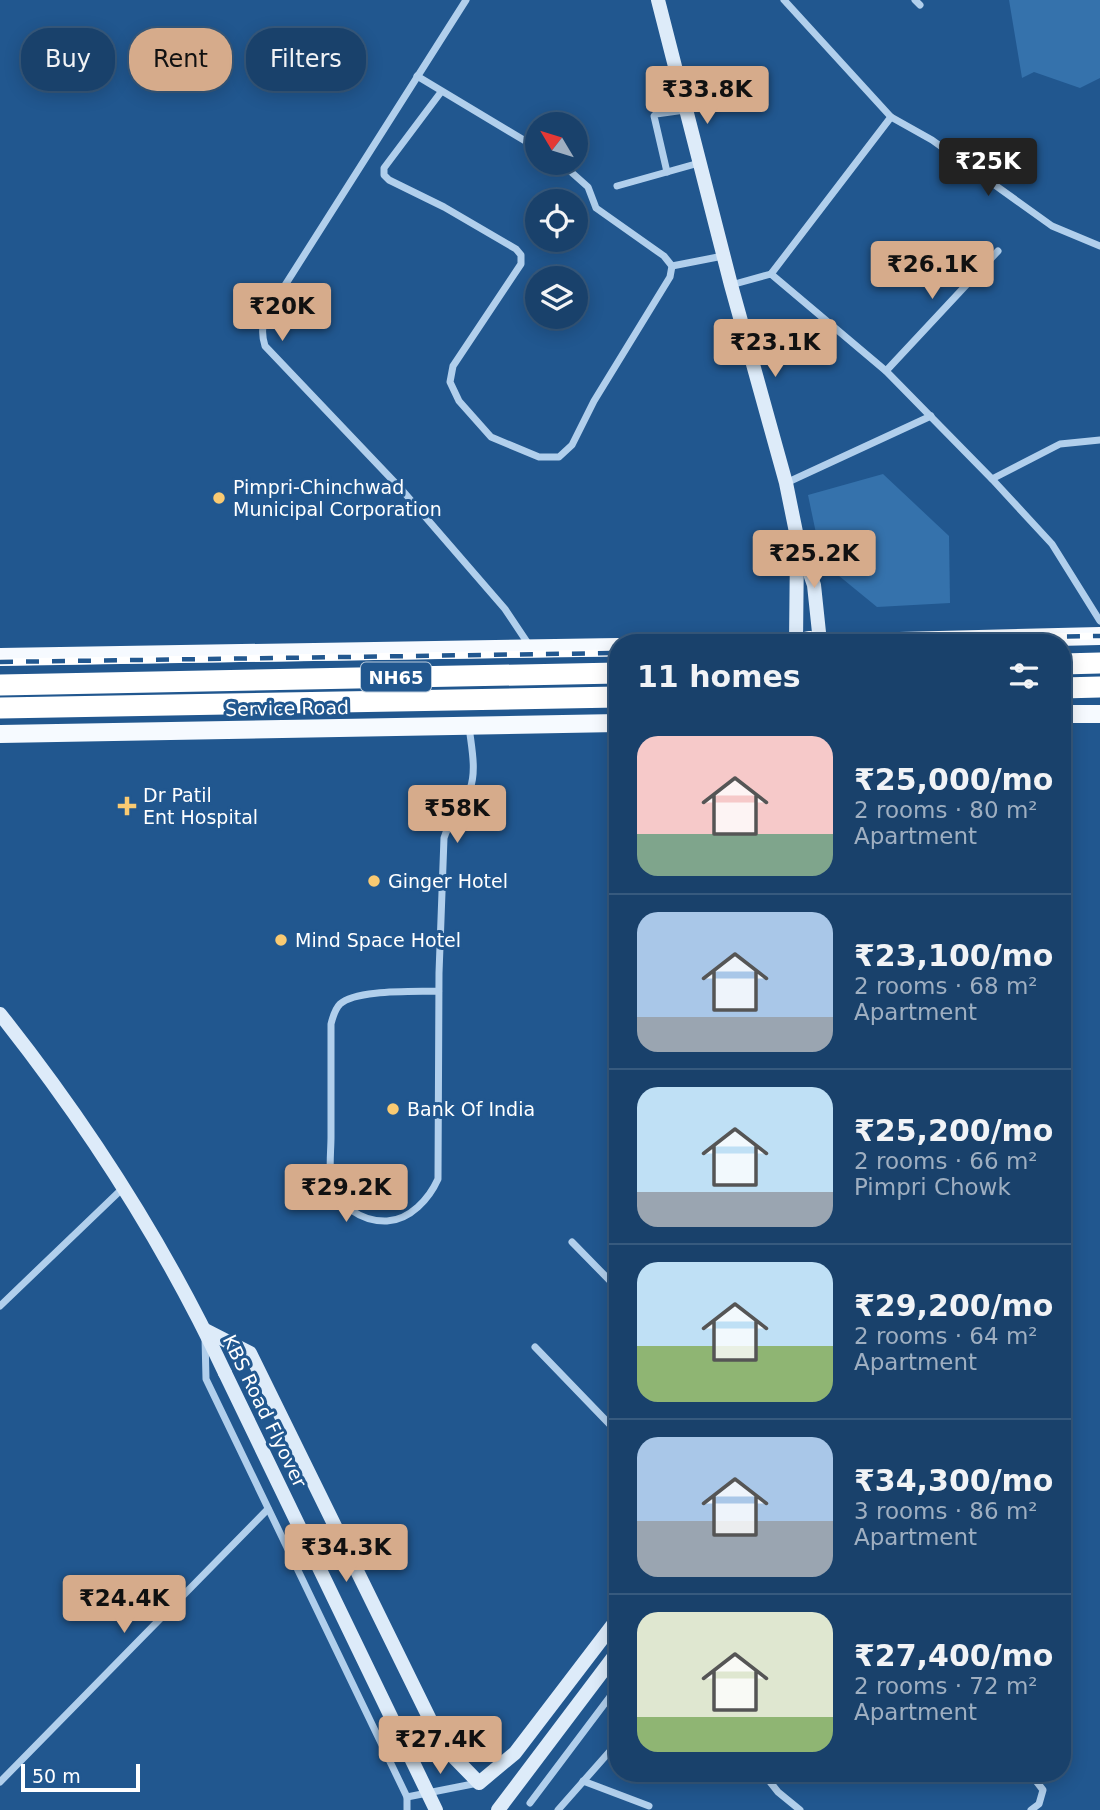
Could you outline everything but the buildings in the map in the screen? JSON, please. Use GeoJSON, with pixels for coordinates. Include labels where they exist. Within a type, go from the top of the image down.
{"type":"FeatureCollection","features":[{"type":"Feature","properties":{"kind":"highway"},"geometry":{"type":"LineString","coordinates":[[1071,663],[1100,663]]}},
{"type":"Feature","properties":{"kind":"highway","name":"NH65"},"geometry":{"type":"LineString","coordinates":[[0,685],[609,673]]}},
{"type":"Feature","properties":{"kind":"highway"},"geometry":{"type":"LineString","coordinates":[[1071,688],[1100,687]]}},
{"type":"Feature","properties":{"kind":"highway","name":"NH65"},"geometry":{"type":"LineString","coordinates":[[0,708],[609,696]]}},
{"type":"Feature","properties":{"kind":"main road"},"geometry":{"type":"LineString","coordinates":[[1071,637],[1100,636]]}},
{"type":"Feature","properties":{"kind":"main road"},"geometry":{"type":"LineString","coordinates":[[0,657],[609,647]]}},
{"type":"Feature","properties":{"kind":"main road"},"geometry":{"type":"LineString","coordinates":[[1071,714],[1100,714]]}},
{"type":"Feature","properties":{"kind":"main road","name":"Service Road"},"geometry":{"type":"LineString","coordinates":[[0,734],[609,723]]}},
{"type":"Feature","properties":{"kind":"street"},"geometry":{"type":"LineString","coordinates":[[466,0],[268,312],[262,324],[262,336],[265,346],[402,490],[505,609],[531,648]]}},
{"type":"Feature","properties":{"kind":"street"},"geometry":{"type":"LineString","coordinates":[[658,0],[723,256],[786,483],[797,537],[814,585],[820,634]]}},
{"type":"Feature","properties":{"kind":"street"},"geometry":{"type":"LineString","coordinates":[[784,0],[891,117],[932,140],[1052,226],[1100,246]]}},
{"type":"Feature","properties":{"kind":"street"},"geometry":{"type":"LineString","coordinates":[[418,76],[525,141]]}},
{"type":"Feature","properties":{"kind":"street"},"geometry":{"type":"LineString","coordinates":[[441,92],[384,168],[384,174],[389,180],[444,207],[516,249],[521,255],[521,264],[453,366],[450,383],[458,401],[491,437],[539,457],[559,457],[572,445],[594,401],[670,277],[672,266],[664,256],[596,208],[588,187],[574,175]]}},
{"type":"Feature","properties":{"kind":"street"},"geometry":{"type":"LineString","coordinates":[[667,172],[654,116],[685,110]]}},
{"type":"Feature","properties":{"kind":"street"},"geometry":{"type":"LineString","coordinates":[[731,285],[771,274],[891,117]]}},
{"type":"Feature","properties":{"kind":"street"},"geometry":{"type":"LineString","coordinates":[[617,186],[699,163]]}},
{"type":"Feature","properties":{"kind":"street"},"geometry":{"type":"LineString","coordinates":[[886,371],[998,251]]}},
{"type":"Feature","properties":{"kind":"street"},"geometry":{"type":"LineString","coordinates":[[672,266],[723,256]]}},
{"type":"Feature","properties":{"kind":"street"},"geometry":{"type":"LineString","coordinates":[[771,274],[886,371],[992,479],[1052,544],[1100,621]]}},
{"type":"Feature","properties":{"kind":"street"},"geometry":{"type":"LineString","coordinates":[[786,483],[931,416]]}},
{"type":"Feature","properties":{"kind":"street"},"geometry":{"type":"LineString","coordinates":[[992,479],[1060,444],[1100,440]]}},
{"type":"Feature","properties":{"kind":"street"},"geometry":{"type":"LineString","coordinates":[[797,537],[797,634]]}},
{"type":"Feature","properties":{"kind":"street"},"geometry":{"type":"LineString","coordinates":[[439,991],[355,996],[338,1005],[333,1014],[331,1180],[343,1203],[354,1213],[369,1220],[398,1219],[410,1213],[430,1193],[438,1179],[439,991],[444,838],[450,820],[470,790],[472,768],[469,726]]}},
{"type":"Feature","properties":{"kind":"street","name":"KBS Road Flyover"},"geometry":{"type":"LineString","coordinates":[[0,1014],[73,1112],[180,1283],[436,1810]]}},
{"type":"Feature","properties":{"kind":"street"},"geometry":{"type":"LineString","coordinates":[[0,1306],[123,1188]]}},
{"type":"Feature","properties":{"kind":"street"},"geometry":{"type":"LineString","coordinates":[[572,1242],[609,1280]]}},
{"type":"Feature","properties":{"kind":"street"},"geometry":{"type":"LineString","coordinates":[[407,1810],[407,1797],[206,1379],[205,1330],[250,1353],[443,1746],[479,1783]]}},
{"type":"Feature","properties":{"kind":"street"},"geometry":{"type":"LineString","coordinates":[[535,1347],[609,1424]]}},
{"type":"Feature","properties":{"kind":"street"},"geometry":{"type":"LineString","coordinates":[[0,1782],[268,1509]]}},
{"type":"Feature","properties":{"kind":"street"},"geometry":{"type":"LineString","coordinates":[[407,1797],[479,1783],[515,1753],[609,1630]]}},
{"type":"Feature","properties":{"kind":"street"},"geometry":{"type":"LineString","coordinates":[[498,1810],[609,1663]]}},
{"type":"Feature","properties":{"kind":"street"},"geometry":{"type":"LineString","coordinates":[[530,1803],[609,1698]]}},
{"type":"Feature","properties":{"kind":"street"},"geometry":{"type":"LineString","coordinates":[[558,1810],[609,1752]]}},
{"type":"Feature","properties":{"kind":"street"},"geometry":{"type":"LineString","coordinates":[[583,1781],[649,1806]]}},
{"type":"Feature","properties":{"kind":"street"},"geometry":{"type":"LineString","coordinates":[[770,1782],[800,1810]]}},
{"type":"Feature","properties":{"kind":"street"},"geometry":{"type":"LineString","coordinates":[[1031,1810],[1039,1804],[1044,1790],[1037,1782]]}},
{"type":"Feature","properties":{"kind":"shaded area"},"geometry":{"type":"Polygon","coordinates":[[[1009,0],[1100,0],[1100,78],[1080,88],[1034,72],[1022,78],[1009,0]]]}},
{"type":"Feature","properties":{"kind":"shaded area"},"geometry":{"type":"Polygon","coordinates":[[[883,474],[949,536],[950,603],[877,607],[822,562],[808,495],[883,474]]]}},
{"type":"Feature","properties":{"kind":"railway"},"geometry":{"type":"LineString","coordinates":[[1071,636],[1100,636]]}},
{"type":"Feature","properties":{"kind":"railway"},"geometry":{"type":"LineString","coordinates":[[0,662],[609,653]]}},
{"type":"Feature","properties":{"kind":"place","name":"Pimpri-Chinchwad Municipal Corporation"},"geometry":{"type":"Point","coordinates":[219,498]}},
{"type":"Feature","properties":{"kind":"place","name":"Dr Patil Ent Hospital"},"geometry":{"type":"Point","coordinates":[127,806]}},
{"type":"Feature","properties":{"kind":"place","name":"Ginger Hotel"},"geometry":{"type":"Point","coordinates":[374,881]}},
{"type":"Feature","properties":{"kind":"place","name":"Mind Space Hotel"},"geometry":{"type":"Point","coordinates":[281,940]}},
{"type":"Feature","properties":{"kind":"place","name":"Bank Of India"},"geometry":{"type":"Point","coordinates":[393,1109]}}]}
